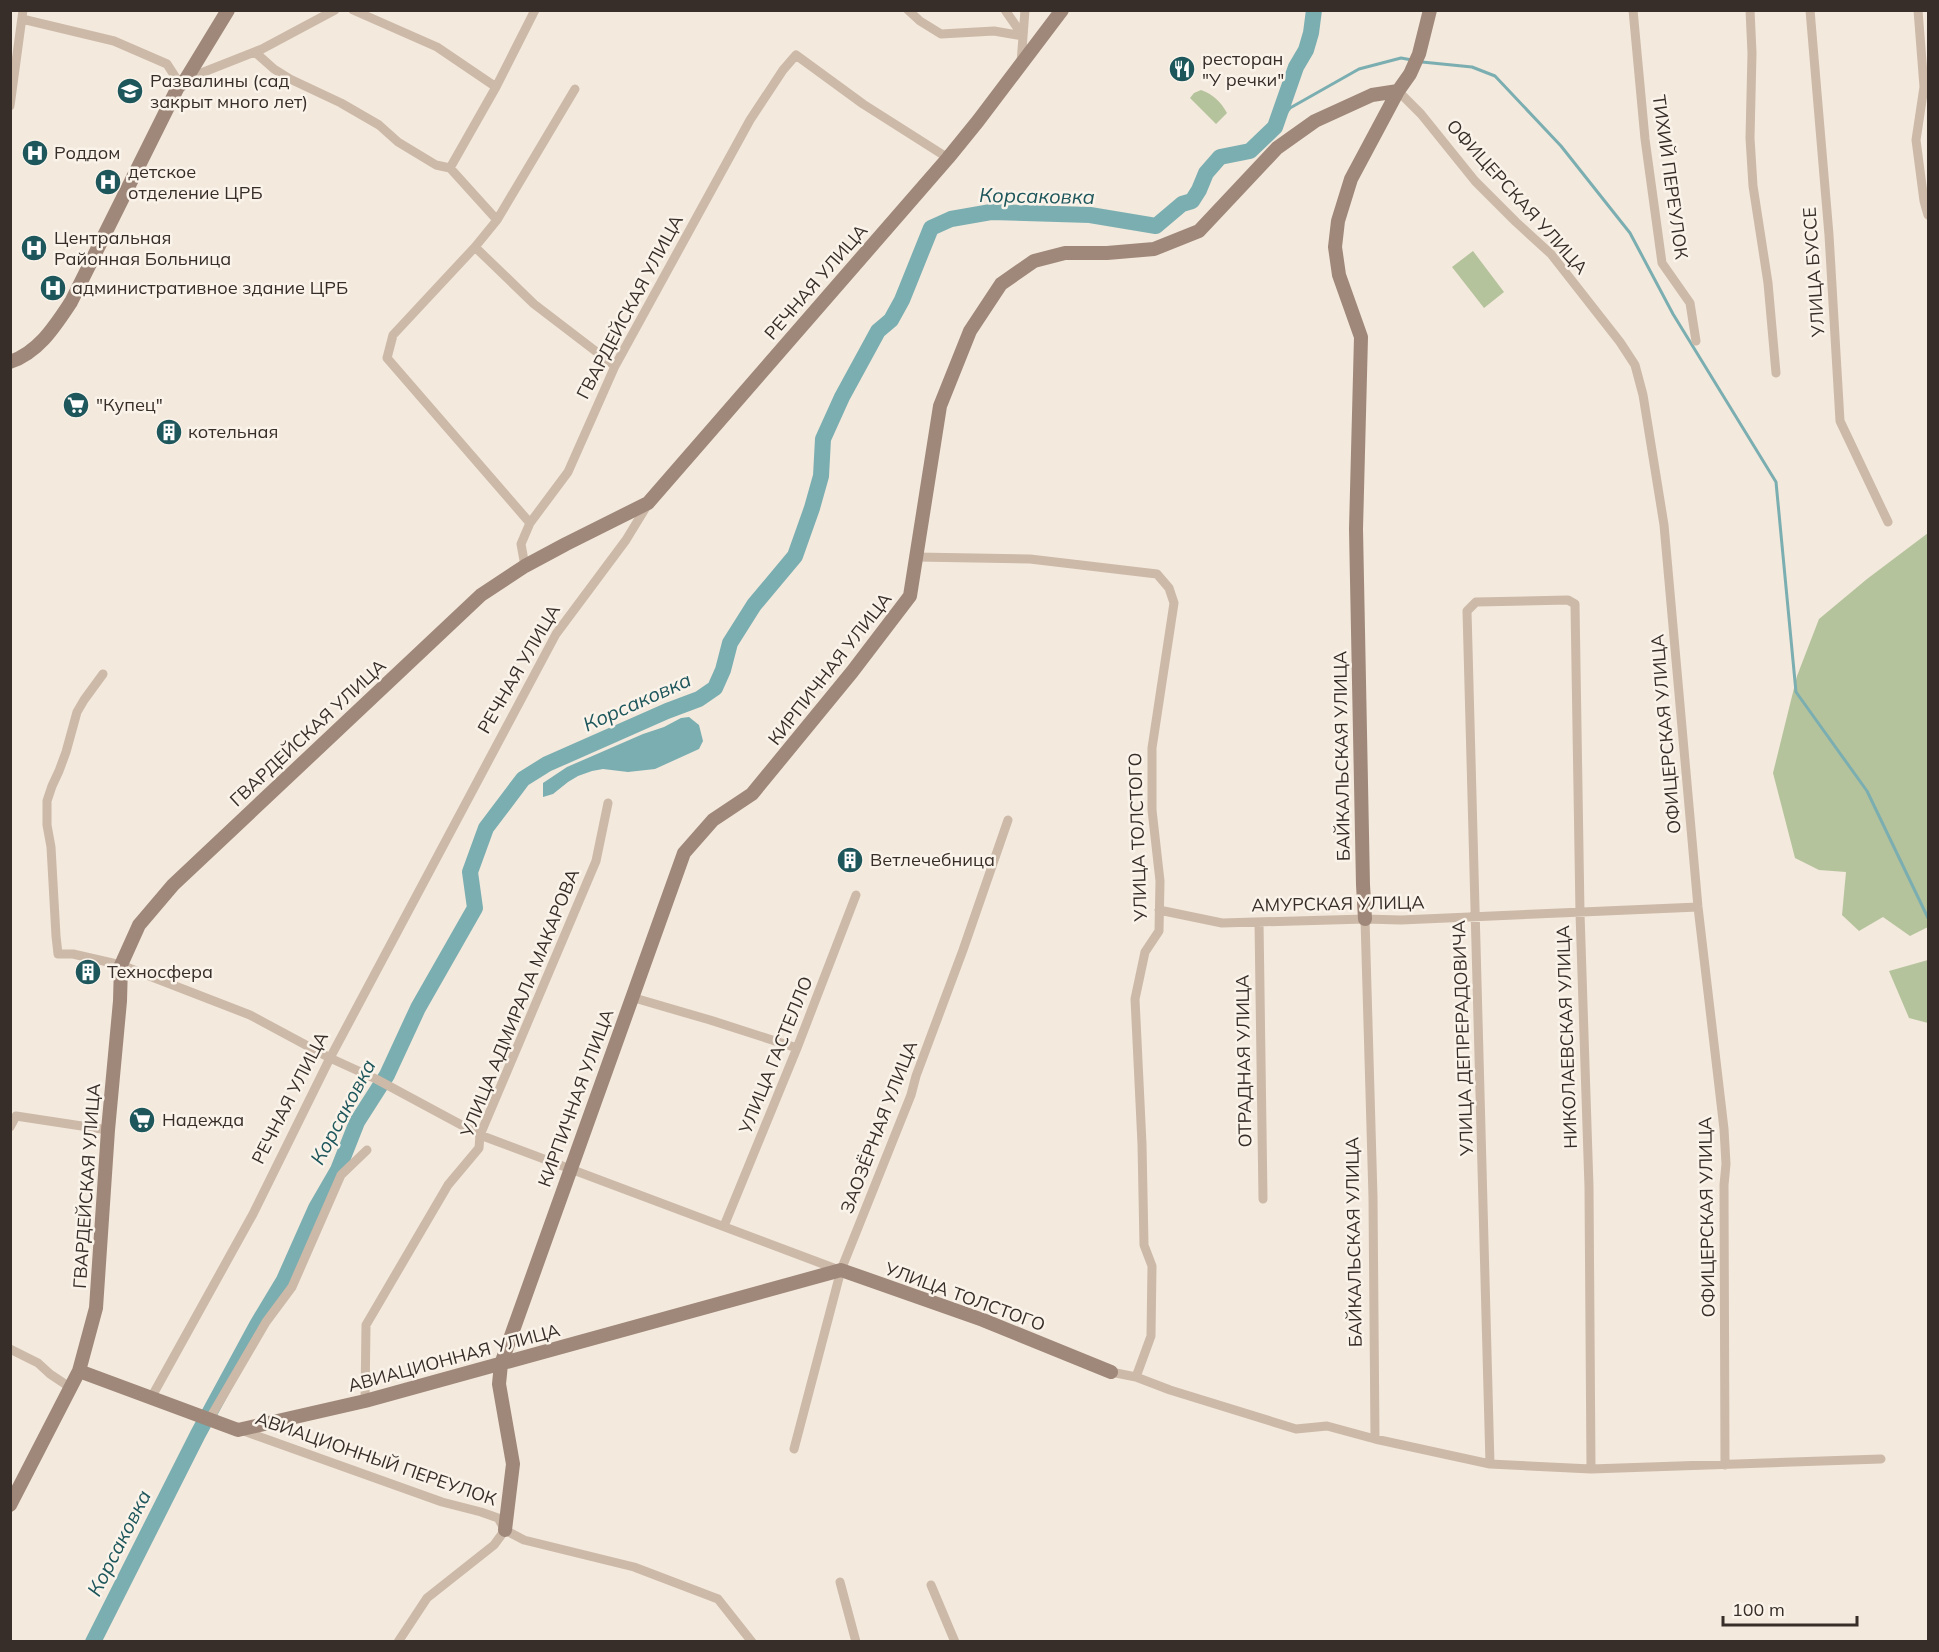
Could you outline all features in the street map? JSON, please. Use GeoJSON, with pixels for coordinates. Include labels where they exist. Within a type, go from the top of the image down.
{"type":"FeatureCollection","features":[{"type":"Feature","properties":{"kind":"street"},"geometry":{"type":"LineString","coordinates":[[10,362],[22,358],[50,334],[71,302],[182,83],[228,10]]}},
{"type":"Feature","properties":{"kind":"street"},"geometry":{"type":"LineString","coordinates":[[182,83],[255,52],[335,10]]}},
{"type":"Feature","properties":{"kind":"street"},"geometry":{"type":"LineString","coordinates":[[353,10],[437,47],[496,87]]}},
{"type":"Feature","properties":{"kind":"street"},"geometry":{"type":"LineString","coordinates":[[450,168],[496,87],[535,10]]}},
{"type":"Feature","properties":{"kind":"street"},"geometry":{"type":"LineString","coordinates":[[908,10],[920,21],[941,34],[994,31],[1023,36]]}},
{"type":"Feature","properties":{"kind":"street"},"geometry":{"type":"LineString","coordinates":[[1005,10],[1023,36]]}},
{"type":"Feature","properties":{"kind":"street"},"geometry":{"type":"LineString","coordinates":[[1021,66],[1025,10]]}},
{"type":"Feature","properties":{"kind":"street","name":"РЕЧНАЯ УЛИЦА"},"geometry":{"type":"LineString","coordinates":[[151,1398],[253,1214],[330,1058],[556,634],[626,540],[648,503],[948,158],[1062,10]]}},
{"type":"Feature","properties":{"kind":"street"},"geometry":{"type":"LineString","coordinates":[[1398,91],[1410,74],[1419,54],[1430,10]]}},
{"type":"Feature","properties":{"kind":"street","name":"ТИХИЙ ПЕРЕУЛОК"},"geometry":{"type":"LineString","coordinates":[[1633,10],[1645,140],[1662,263],[1690,303],[1696,341]]}},
{"type":"Feature","properties":{"kind":"street"},"geometry":{"type":"LineString","coordinates":[[1750,10],[1752,53],[1750,138],[1753,186],[1768,283],[1776,373]]}},
{"type":"Feature","properties":{"kind":"street","name":"УЛИЦА БУССЕ"},"geometry":{"type":"LineString","coordinates":[[1810,10],[1827,213],[1840,421],[1888,522]]}},
{"type":"Feature","properties":{"kind":"street"},"geometry":{"type":"LineString","coordinates":[[1918,10],[1923,87],[1916,140],[1924,201],[1929,215]]}},
{"type":"Feature","properties":{"kind":"street"},"geometry":{"type":"LineString","coordinates":[[10,106],[23,15],[114,41],[167,64],[182,83]]}},
{"type":"Feature","properties":{"kind":"street"},"geometry":{"type":"LineString","coordinates":[[255,52],[274,69],[290,79],[341,103],[379,125],[398,142],[436,165],[450,168],[496,220]]}},
{"type":"Feature","properties":{"kind":"street","name":"ГВАРДЕЙСКАЯ УЛИЦА"},"geometry":{"type":"LineString","coordinates":[[10,1505],[72,1388],[79,1371],[96,1308],[121,965],[139,925],[173,885],[480,596],[525,566],[521,544],[530,523],[568,472],[615,366],[750,120],[783,70],[796,56],[864,104],[948,158]]}},
{"type":"Feature","properties":{"kind":"street"},"geometry":{"type":"LineString","coordinates":[[530,523],[387,358],[393,335],[475,247],[496,220],[576,89]]}},
{"type":"Feature","properties":{"kind":"street","name":"КИРПИЧНАЯ УЛИЦА"},"geometry":{"type":"LineString","coordinates":[[505,1530],[513,1464],[499,1384],[501,1364],[684,853],[713,820],[752,794],[852,672],[910,596],[940,406],[970,331],[1001,284],[1034,261],[1065,253],[1107,253],[1154,249],[1198,231],[1277,148],[1315,121],[1372,95],[1398,91]]}},
{"type":"Feature","properties":{"kind":"street","name":"ОФИЦЕРСКАЯ УЛИЦА"},"geometry":{"type":"LineString","coordinates":[[1398,91],[1421,114],[1475,181],[1551,254],[1620,342],[1635,365],[1643,395],[1665,525],[1698,907],[1724,1128],[1726,1164],[1724,1185],[1725,1465]]}},
{"type":"Feature","properties":{"kind":"street","name":"БАЙКАЛЬСКАЯ УЛИЦА"},"geometry":{"type":"LineString","coordinates":[[1375,1439],[1373,1197],[1363,885],[1356,529],[1361,337],[1339,275],[1335,247],[1338,221],[1351,179],[1398,91]]}},
{"type":"Feature","properties":{"kind":"street"},"geometry":{"type":"LineString","coordinates":[[475,247],[534,304],[615,366]]}},
{"type":"Feature","properties":{"kind":"street"},"geometry":{"type":"LineString","coordinates":[[525,566],[648,503]]}},
{"type":"Feature","properties":{"kind":"street","name":"УЛИЦА ТОЛСТОГО"},"geometry":{"type":"LineString","coordinates":[[103,674],[77,712],[66,752],[47,801],[58,949],[121,965],[250,1015],[480,1135],[724,1227],[983,1320],[1111,1372],[1136,1377],[1151,1336],[1152,1266],[1144,1245],[1135,999],[1145,952],[1159,931],[1160,881],[1152,810],[1152,748],[1174,603],[1169,588],[1157,574],[1030,559],[916,557]]}},
{"type":"Feature","properties":{"kind":"street","name":"УЛИЦА ДЕПРЕРАДОВИЧА"},"geometry":{"type":"LineString","coordinates":[[1490,1464],[1467,611],[1476,602],[1568,600],[1575,604]]}},
{"type":"Feature","properties":{"kind":"street","name":"НИКОЛАЕВСКАЯ УЛИЦА"},"geometry":{"type":"LineString","coordinates":[[1575,604],[1580,913],[1589,1187],[1591,1469]]}},
{"type":"Feature","properties":{"kind":"street","name":"УЛИЦА АДМИРАЛА МАКАРОВА"},"geometry":{"type":"LineString","coordinates":[[365,1401],[366,1325],[448,1185],[479,1149],[480,1135],[596,861],[608,803]]}},
{"type":"Feature","properties":{"kind":"street","name":"ЗАОЗЁРНАЯ УЛИЦА"},"geometry":{"type":"LineString","coordinates":[[794,1449],[841,1270],[912,1095],[916,1076],[1008,820]]}},
{"type":"Feature","properties":{"kind":"street","name":"УЛИЦА ГАСТЕЛЛО"},"geometry":{"type":"LineString","coordinates":[[724,1227],[856,895]]}},
{"type":"Feature","properties":{"kind":"street","name":"АМУРСКАЯ УЛИЦА"},"geometry":{"type":"LineString","coordinates":[[1160,910],[1222,923],[1401,920],[1698,907]]}},
{"type":"Feature","properties":{"kind":"street","name":"ОТРАДНАЯ УЛИЦА"},"geometry":{"type":"LineString","coordinates":[[1259,922],[1263,1199]]}},
{"type":"Feature","properties":{"kind":"street"},"geometry":{"type":"LineString","coordinates":[[631,997],[797,1048]]}},
{"type":"Feature","properties":{"kind":"street"},"geometry":{"type":"LineString","coordinates":[[10,1127],[16,1116],[108,1130]]}},
{"type":"Feature","properties":{"kind":"street"},"geometry":{"type":"LineString","coordinates":[[207,1417],[266,1322],[292,1287],[341,1175],[367,1150]]}},
{"type":"Feature","properties":{"kind":"street","name":"АВИАЦИОННАЯ УЛИЦА"},"geometry":{"type":"LineString","coordinates":[[238,1430],[365,1401],[841,1270]]}},
{"type":"Feature","properties":{"kind":"street"},"geometry":{"type":"LineString","coordinates":[[10,1349],[38,1364],[72,1388]]}},
{"type":"Feature","properties":{"kind":"street"},"geometry":{"type":"LineString","coordinates":[[79,1371],[238,1430]]}},
{"type":"Feature","properties":{"kind":"street"},"geometry":{"type":"LineString","coordinates":[[1136,1377],[1170,1390],[1296,1429],[1327,1426],[1490,1464],[1591,1469],[1881,1459]]}},
{"type":"Feature","properties":{"kind":"street","name":"АВИАЦИОННЫЙ ПЕРЕУЛОК"},"geometry":{"type":"LineString","coordinates":[[238,1430],[442,1502],[498,1518],[505,1530],[524,1540],[634,1567],[718,1599],[752,1641]]}},
{"type":"Feature","properties":{"kind":"street"},"geometry":{"type":"LineString","coordinates":[[398,1641],[427,1598],[494,1545],[505,1530]]}},
{"type":"Feature","properties":{"kind":"street"},"geometry":{"type":"LineString","coordinates":[[840,1582],[856,1641]]}},
{"type":"Feature","properties":{"kind":"street"},"geometry":{"type":"LineString","coordinates":[[931,1585],[955,1641]]}},
{"type":"Feature","properties":{"kind":"green space"},"geometry":{"type":"Polygon","coordinates":[[[1201,90],[1216,99],[1227,113],[1216,124],[1190,98],[1201,90]]]}},
{"type":"Feature","properties":{"kind":"green space"},"geometry":{"type":"Polygon","coordinates":[[[1473,251],[1504,292],[1484,308],[1452,267],[1473,251]]]}},
{"type":"Feature","properties":{"kind":"green space"},"geometry":{"type":"Polygon","coordinates":[[[1928,533],[1928,927],[1910,936],[1883,917],[1859,931],[1842,915],[1846,872],[1819,870],[1795,858],[1773,773],[1797,676],[1819,619],[1928,533]]]}},
{"type":"Feature","properties":{"kind":"green space"},"geometry":{"type":"Polygon","coordinates":[[[1928,960],[1928,1023],[1909,1018],[1889,971],[1928,960]]]}},
{"type":"Feature","properties":{"kind":"water"},"geometry":{"type":"Polygon","coordinates":[[[689,717],[699,725],[703,741],[699,749],[655,769],[628,772],[603,769],[592,771],[578,776],[553,794],[543,797],[543,783],[567,767],[681,718],[689,717]]]}},
{"type":"Feature","properties":{"kind":"waterway","name":"Корсаковка"},"geometry":{"type":"LineString","coordinates":[[93,1642],[198,1434],[284,1280],[316,1208],[338,1170],[357,1122],[387,1075],[418,1008],[475,908],[470,872],[486,828],[523,779],[547,764],[699,699],[715,688],[723,670],[730,643],[754,605],[795,556],[821,476],[823,439],[842,397],[878,331],[891,320],[902,300],[931,228],[951,219],[991,212],[1090,215],[1156,226],[1182,204],[1192,201],[1206,173],[1220,157],[1250,151],[1275,127],[1296,67],[1306,50],[1314,10]]}},
{"type":"Feature","properties":{"kind":"waterway"},"geometry":{"type":"LineString","coordinates":[[1275,127],[1290,108],[1359,69],[1401,58],[1412,60]]}},
{"type":"Feature","properties":{"kind":"waterway"},"geometry":{"type":"LineString","coordinates":[[1422,62],[1472,67],[1495,76],[1561,146],[1630,233],[1673,314],[1776,482],[1796,692],[1867,791],[1928,918]]}},
{"type":"Feature","properties":{"kind":"place","name":"ресторан \"У речки\""},"geometry":{"type":"Point","coordinates":[1182,69]}},
{"type":"Feature","properties":{"kind":"place","name":"Развалины (сад закрыт много лет)"},"geometry":{"type":"Point","coordinates":[130,91]}},
{"type":"Feature","properties":{"kind":"place","name":"Роддом"},"geometry":{"type":"Point","coordinates":[35,153]}},
{"type":"Feature","properties":{"kind":"place","name":"детское отделение ЦРБ"},"geometry":{"type":"Point","coordinates":[108,182]}},
{"type":"Feature","properties":{"kind":"place","name":"Центральная Районная Больница"},"geometry":{"type":"Point","coordinates":[34,248]}},
{"type":"Feature","properties":{"kind":"place","name":"административное здание ЦРБ"},"geometry":{"type":"Point","coordinates":[53,288]}},
{"type":"Feature","properties":{"kind":"place","name":"\"Купец\""},"geometry":{"type":"Point","coordinates":[76,405]}},
{"type":"Feature","properties":{"kind":"place","name":"котельная"},"geometry":{"type":"Point","coordinates":[169,432]}},
{"type":"Feature","properties":{"kind":"place","name":"Ветлечебница"},"geometry":{"type":"Point","coordinates":[850,860]}},
{"type":"Feature","properties":{"kind":"place","name":"Техносфера"},"geometry":{"type":"Point","coordinates":[88,972]}},
{"type":"Feature","properties":{"kind":"place","name":"Надежда"},"geometry":{"type":"Point","coordinates":[142,1120]}}]}
